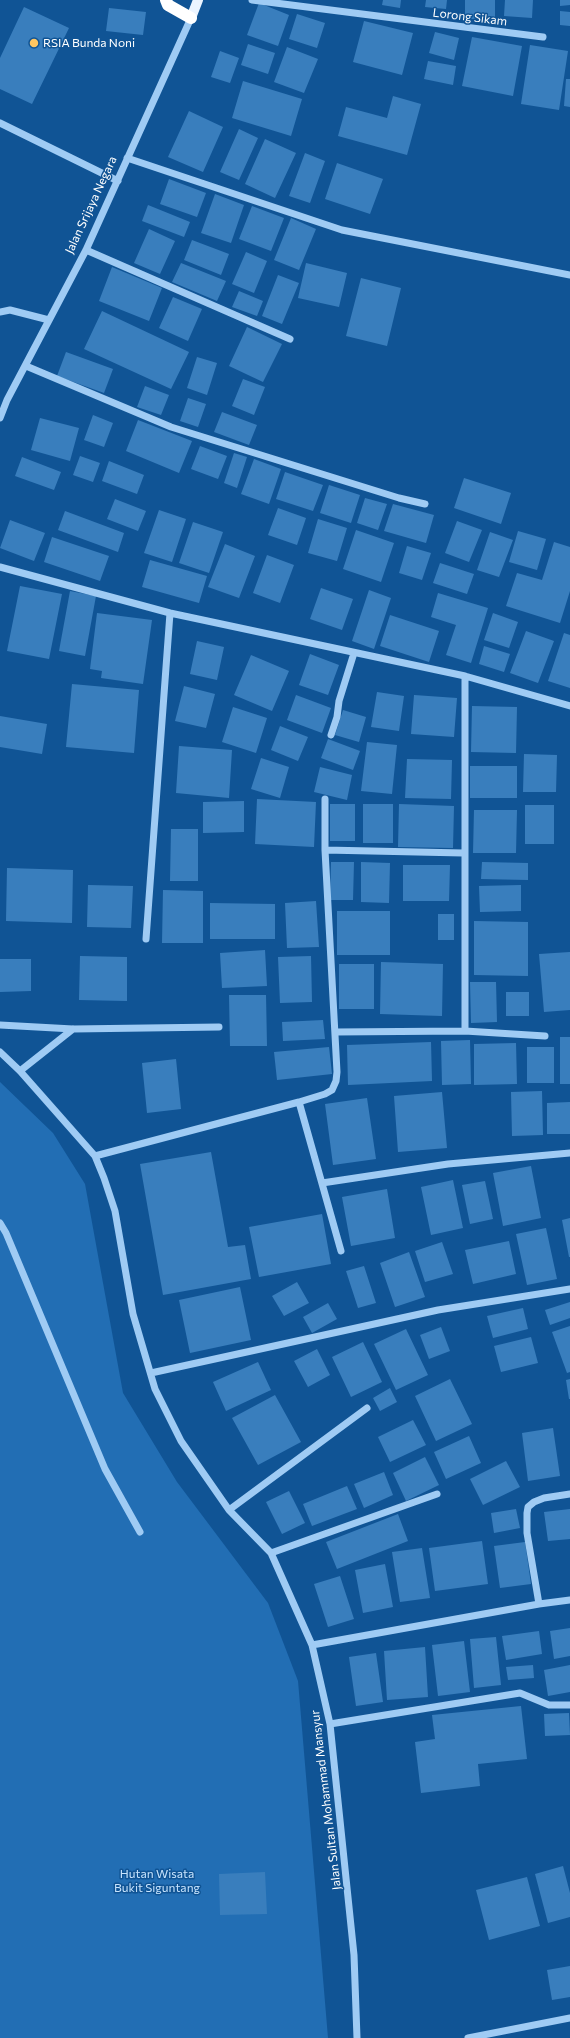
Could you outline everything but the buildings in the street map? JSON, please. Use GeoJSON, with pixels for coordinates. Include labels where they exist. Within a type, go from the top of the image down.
{"type":"FeatureCollection","features":[{"type":"Feature","properties":{"kind":"highway"},"geometry":{"type":"LineString","coordinates":[[166,0],[168,5],[191,18]]}},
{"type":"Feature","properties":{"kind":"main road","name":"Jalan Srijaya Negara"},"geometry":{"type":"LineString","coordinates":[[191,18],[198,0]]}},
{"type":"Feature","properties":{"kind":"street","name":"Lorong Sikam"},"geometry":{"type":"LineString","coordinates":[[252,0],[543,37]]}},
{"type":"Feature","properties":{"kind":"street","name":"Jalan Srijaya Negara"},"geometry":{"type":"LineString","coordinates":[[0,418],[7,400],[86,250],[191,18]]}},
{"type":"Feature","properties":{"kind":"street"},"geometry":{"type":"LineString","coordinates":[[0,123],[118,181]]}},
{"type":"Feature","properties":{"kind":"street"},"geometry":{"type":"LineString","coordinates":[[127,158],[342,230],[570,275]]}},
{"type":"Feature","properties":{"kind":"street"},"geometry":{"type":"LineString","coordinates":[[86,250],[290,340]]}},
{"type":"Feature","properties":{"kind":"street"},"geometry":{"type":"LineString","coordinates":[[0,312],[10,310],[49,320]]}},
{"type":"Feature","properties":{"kind":"street"},"geometry":{"type":"LineString","coordinates":[[26,366],[171,427],[392,496],[425,504]]}},
{"type":"Feature","properties":{"kind":"street"},"geometry":{"type":"LineString","coordinates":[[0,567],[170,613],[464,676],[570,706]]}},
{"type":"Feature","properties":{"kind":"street"},"geometry":{"type":"LineString","coordinates":[[146,939],[170,613]]}},
{"type":"Feature","properties":{"kind":"street"},"geometry":{"type":"LineString","coordinates":[[331,735],[338,717],[339,701],[354,653]]}},
{"type":"Feature","properties":{"kind":"street"},"geometry":{"type":"LineString","coordinates":[[464,676],[463,853],[465,1032]]}},
{"type":"Feature","properties":{"kind":"street"},"geometry":{"type":"LineString","coordinates":[[94,1156],[299,1102],[325,1094],[332,1090],[338,1072],[325,850],[325,799]]}},
{"type":"Feature","properties":{"kind":"street"},"geometry":{"type":"LineString","coordinates":[[325,850],[463,853]]}},
{"type":"Feature","properties":{"kind":"street"},"geometry":{"type":"LineString","coordinates":[[0,1025],[73,1029],[219,1028]]}},
{"type":"Feature","properties":{"kind":"street"},"geometry":{"type":"LineString","coordinates":[[20,1071],[73,1029]]}},
{"type":"Feature","properties":{"kind":"street"},"geometry":{"type":"LineString","coordinates":[[335,1032],[465,1032],[545,1036]]}},
{"type":"Feature","properties":{"kind":"street","name":"Jalan Sultan Mohammad Mansyur"},"geometry":{"type":"LineString","coordinates":[[0,1052],[20,1071],[94,1156],[104,1178],[115,1211],[133,1314],[155,1389],[181,1441],[229,1510],[271,1554],[312,1645],[330,1724],[354,1955],[357,2038]]}},
{"type":"Feature","properties":{"kind":"street"},"geometry":{"type":"LineString","coordinates":[[299,1102],[341,1251]]}},
{"type":"Feature","properties":{"kind":"street"},"geometry":{"type":"LineString","coordinates":[[322,1183],[448,1164],[570,1153]]}},
{"type":"Feature","properties":{"kind":"street"},"geometry":{"type":"LineString","coordinates":[[0,1223],[6,1233],[105,1469],[140,1532]]}},
{"type":"Feature","properties":{"kind":"street"},"geometry":{"type":"LineString","coordinates":[[151,1374],[438,1310],[570,1289]]}},
{"type":"Feature","properties":{"kind":"street"},"geometry":{"type":"LineString","coordinates":[[229,1510],[367,1408]]}},
{"type":"Feature","properties":{"kind":"street"},"geometry":{"type":"LineString","coordinates":[[271,1554],[437,1494]]}},
{"type":"Feature","properties":{"kind":"street"},"geometry":{"type":"LineString","coordinates":[[539,1604],[527,1533],[528,1507],[534,1502],[544,1498],[570,1494]]}},
{"type":"Feature","properties":{"kind":"street"},"geometry":{"type":"LineString","coordinates":[[312,1645],[539,1604],[570,1600]]}},
{"type":"Feature","properties":{"kind":"street"},"geometry":{"type":"LineString","coordinates":[[330,1724],[520,1693],[550,1705],[570,1705]]}},
{"type":"Feature","properties":{"kind":"street"},"geometry":{"type":"LineString","coordinates":[[468,2038],[570,2018]]}},
{"type":"Feature","properties":{"kind":"green space","name":"Hutan Wisata Bukit Siguntang"},"geometry":{"type":"Polygon","coordinates":[[[0,1082],[53,1133],[85,1184],[123,1393],[177,1482],[268,1603],[298,1681],[328,2038],[0,2038],[0,1082]]]}},
{"type":"Feature","properties":{"kind":"place","name":"RSIA Bunda Noni"},"geometry":{"type":"Point","coordinates":[34,43]}}]}
